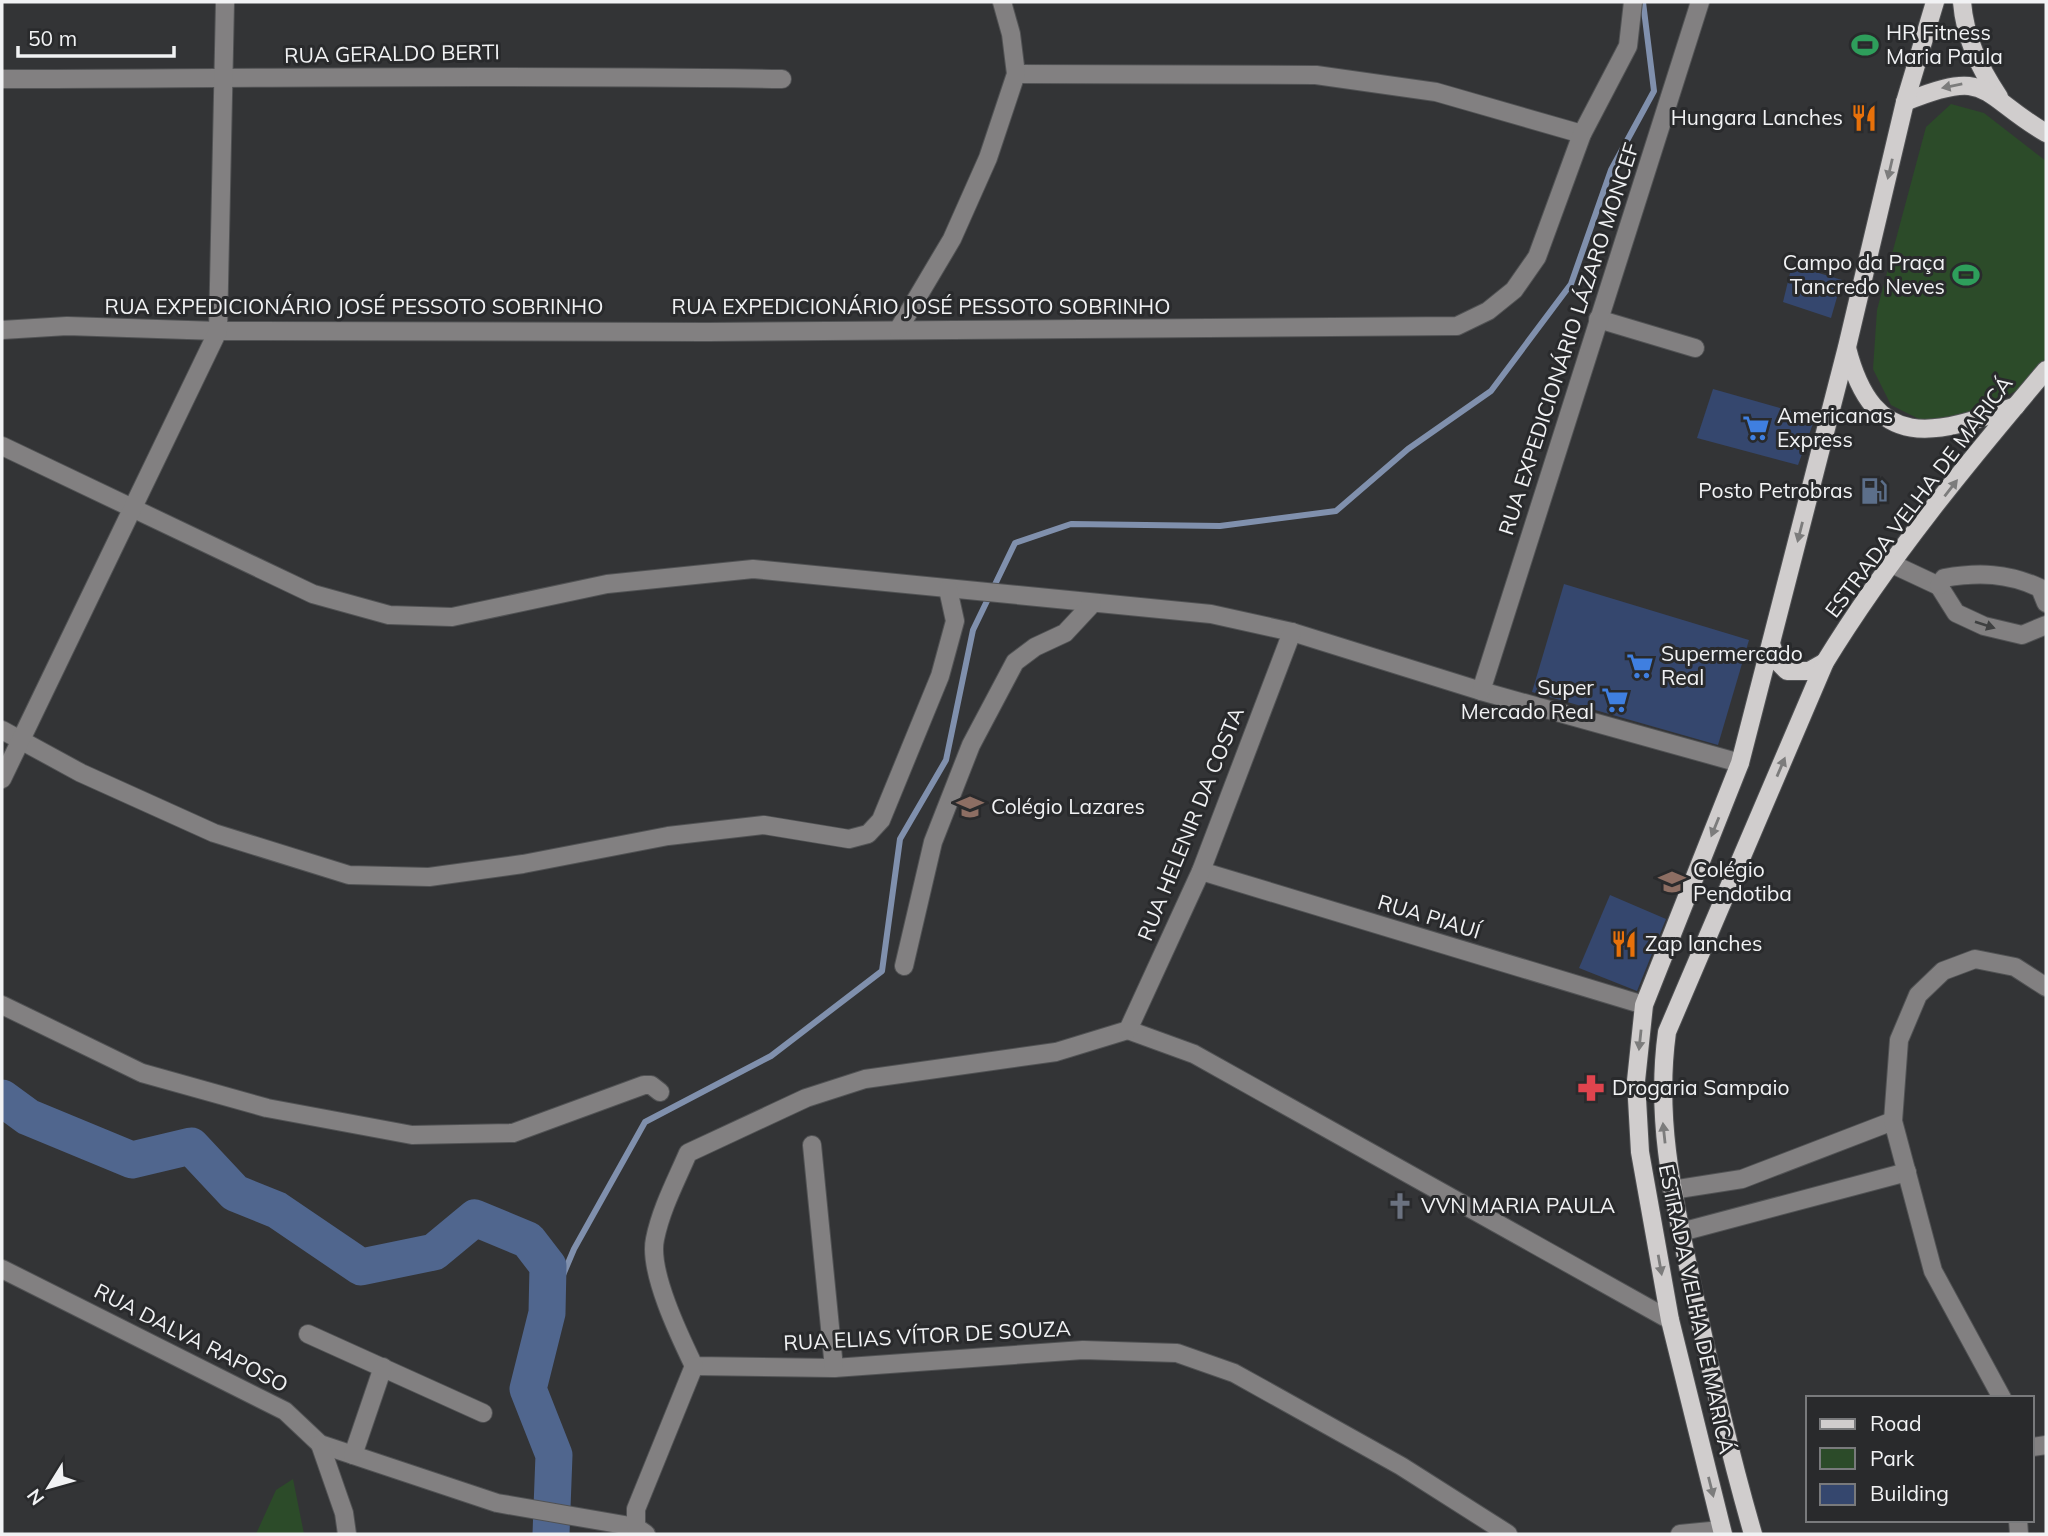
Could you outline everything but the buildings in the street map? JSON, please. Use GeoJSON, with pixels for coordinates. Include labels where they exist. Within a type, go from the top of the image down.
{"type":"FeatureCollection","features":[{"type":"Feature","properties":{"kind":"main road","name":"ESTRADA VELHA DE MARICÁ"},"geometry":{"type":"LineString","coordinates":[[1722,1532],[1670,1320],[1640,1152],[1636,1081],[1644,1005],[1740,763],[1847,347],[1905,102],[1935,2]]}},
{"type":"Feature","properties":{"kind":"main road"},"geometry":{"type":"LineString","coordinates":[[1962,2],[1963,20],[1979,67],[1998,97]]}},
{"type":"Feature","properties":{"kind":"main road"},"geometry":{"type":"LineString","coordinates":[[1905,102],[1940,88],[1964,83],[1998,97],[2046,133]]}},
{"type":"Feature","properties":{"kind":"main road"},"geometry":{"type":"LineString","coordinates":[[1847,347],[1858,384],[1880,412],[1908,429],[1934,431],[1966,424],[2015,406]]}},
{"type":"Feature","properties":{"kind":"main road","name":"ESTRADA VELHA DE MARICÁ"},"geometry":{"type":"LineString","coordinates":[[1752,1534],[1701,1326],[1672,1191],[1661,1090],[1667,1032],[1825,662],[1854,615],[2015,406],[2046,370]]}},
{"type":"Feature","properties":{"kind":"main road"},"geometry":{"type":"LineString","coordinates":[[1771,644],[1777,661],[1787,671],[1808,671],[1825,662]]}},
{"type":"Feature","properties":{"kind":"street"},"geometry":{"type":"LineString","coordinates":[[2,779],[97,575],[133,508],[218,331],[225,2]]}},
{"type":"Feature","properties":{"kind":"street"},"geometry":{"type":"LineString","coordinates":[[898,330],[952,239],[988,158],[1016,74],[1011,34],[1002,2]]}},
{"type":"Feature","properties":{"kind":"street","name":"RUA EXPEDICIONÁRIO JOSÉ PESSOTO SOBRINHO"},"geometry":{"type":"LineString","coordinates":[[2,330],[67,327],[218,331],[1457,326],[1488,311],[1514,290],[1536,257],[1582,134],[1628,46],[1633,2]]}},
{"type":"Feature","properties":{"kind":"street","name":"RUA EXPEDICIONÁRIO LÁZARO MONCEF"},"geometry":{"type":"LineString","coordinates":[[1481,691],[1700,2]]}},
{"type":"Feature","properties":{"kind":"street"},"geometry":{"type":"LineString","coordinates":[[1016,74],[1316,75],[1436,92],[1582,134]]}},
{"type":"Feature","properties":{"kind":"street","name":"RUA GERALDO BERTI"},"geometry":{"type":"LineString","coordinates":[[2,79],[530,75],[782,79]]}},
{"type":"Feature","properties":{"kind":"street"},"geometry":{"type":"LineString","coordinates":[[1598,319],[1695,348]]}},
{"type":"Feature","properties":{"kind":"street"},"geometry":{"type":"LineString","coordinates":[[2,446],[313,594],[389,615],[452,617],[607,584],[753,569],[1055,601],[1211,614],[1292,632],[1481,691],[1740,763]]}},
{"type":"Feature","properties":{"kind":"street"},"geometry":{"type":"LineString","coordinates":[[1892,565],[1939,586],[1956,613],[1984,626],[2022,635],[2046,625]]}},
{"type":"Feature","properties":{"kind":"street"},"geometry":{"type":"LineString","coordinates":[[1939,586],[1944,578],[1968,574],[2019,578],[2040,588],[2046,603]]}},
{"type":"Feature","properties":{"kind":"street"},"geometry":{"type":"LineString","coordinates":[[2,730],[81,773],[214,834],[349,875],[429,877],[523,864],[668,836],[764,825],[849,839],[868,834],[881,820],[940,676],[955,621],[953,589]]}},
{"type":"Feature","properties":{"kind":"street"},"geometry":{"type":"LineString","coordinates":[[904,966],[933,842],[971,745],[1016,662],[1035,648],[1065,633],[1091,604]]}},
{"type":"Feature","properties":{"kind":"street","name":"RUA HELENIR DA COSTA"},"geometry":{"type":"LineString","coordinates":[[1128,1030],[1201,871],[1292,632]]}},
{"type":"Feature","properties":{"kind":"street","name":"RUA PIAUÍ"},"geometry":{"type":"LineString","coordinates":[[1201,871],[1644,1005]]}},
{"type":"Feature","properties":{"kind":"street"},"geometry":{"type":"LineString","coordinates":[[2001,1396],[1933,1271],[1893,1121],[1899,1040],[1918,995],[1943,971],[1975,959],[2015,967],[2046,987]]}},
{"type":"Feature","properties":{"kind":"street"},"geometry":{"type":"LineString","coordinates":[[2,1005],[142,1073],[267,1108],[412,1135],[513,1133],[645,1085],[651,1085],[660,1091]]}},
{"type":"Feature","properties":{"kind":"street"},"geometry":{"type":"LineString","coordinates":[[641,1530],[636,1509],[694,1366],[678,1333],[659,1280],[654,1241],[665,1205],[688,1153],[806,1098],[865,1079],[1056,1052],[1128,1030],[1194,1054],[1670,1320]]}},
{"type":"Feature","properties":{"kind":"street"},"geometry":{"type":"LineString","coordinates":[[1672,1191],[1742,1179],[1893,1121]]}},
{"type":"Feature","properties":{"kind":"street"},"geometry":{"type":"LineString","coordinates":[[811,1145],[834,1368]]}},
{"type":"Feature","properties":{"kind":"street"},"geometry":{"type":"LineString","coordinates":[[1681,1232],[1907,1172]]}},
{"type":"Feature","properties":{"kind":"street","name":"RUA DALVA RAPOSO"},"geometry":{"type":"LineString","coordinates":[[2,1269],[285,1411],[320,1444],[490,1500],[605,1520],[641,1530]]}},
{"type":"Feature","properties":{"kind":"street"},"geometry":{"type":"LineString","coordinates":[[308,1334],[483,1413]]}},
{"type":"Feature","properties":{"kind":"street","name":"RUA ELIAS VÍTOR DE SOUZA"},"geometry":{"type":"LineString","coordinates":[[694,1366],[834,1368],[1083,1350],[1177,1353],[1234,1373],[1401,1466],[1508,1534]]}},
{"type":"Feature","properties":{"kind":"street"},"geometry":{"type":"LineString","coordinates":[[353,1455],[383,1367]]}},
{"type":"Feature","properties":{"kind":"street"},"geometry":{"type":"LineString","coordinates":[[320,1444],[344,1513],[347,1534]]}},
{"type":"Feature","properties":{"kind":"street"},"geometry":{"type":"LineString","coordinates":[[1680,1534],[1722,1532]]}},
{"type":"Feature","properties":{"kind":"green space"},"geometry":{"type":"Polygon","coordinates":[[[1951,104],[1984,113],[2046,161],[2046,358],[2019,389],[1976,413],[1923,421],[1891,405],[1873,369],[1877,310],[1926,127],[1951,104]]]}},
{"type":"Feature","properties":{"kind":"green space"},"geometry":{"type":"Polygon","coordinates":[[[293,1479],[304,1534],[256,1534],[276,1490],[293,1479]]]}},
{"type":"Feature","properties":{"kind":"waterway"},"geometry":{"type":"LineString","coordinates":[[547,1313],[574,1249],[645,1122],[771,1056],[882,971],[900,839],[946,760],[973,630],[1015,543],[1071,524],[1220,526],[1336,511],[1408,449],[1491,391],[1571,284],[1611,170],[1654,91],[1643,2]]}},
{"type":"Feature","properties":{"kind":"waterway"},"geometry":{"type":"LineString","coordinates":[[2,1098],[28,1117],[132,1160],[191,1146],[235,1193],[277,1210],[361,1267],[434,1252],[475,1218],[528,1240],[548,1266],[547,1313],[528,1389],[554,1455],[551,1534]]}},
{"type":"Feature","properties":{"kind":"place","name":"HR Fitness Maria Paula"},"geometry":{"type":"Point","coordinates":[1865,45]}},
{"type":"Feature","properties":{"kind":"place","name":"Hungara Lanches"},"geometry":{"type":"Point","coordinates":[1864,118]}},
{"type":"Feature","properties":{"kind":"place","name":"Campo da Praça Tancredo Neves"},"geometry":{"type":"Point","coordinates":[1966,275]}},
{"type":"Feature","properties":{"kind":"place","name":"Americanas Express"},"geometry":{"type":"Point","coordinates":[1756,428]}},
{"type":"Feature","properties":{"kind":"place","name":"Posto Petrobras"},"geometry":{"type":"Point","coordinates":[1874,491]}},
{"type":"Feature","properties":{"kind":"place","name":"Supermercado Real"},"geometry":{"type":"Point","coordinates":[1640,666]}},
{"type":"Feature","properties":{"kind":"place","name":"Super Mercado Real"},"geometry":{"type":"Point","coordinates":[1615,700]}},
{"type":"Feature","properties":{"kind":"place","name":"Colégio Lazares"},"geometry":{"type":"Point","coordinates":[970,807]}},
{"type":"Feature","properties":{"kind":"place","name":"Colégio Pendotiba"},"geometry":{"type":"Point","coordinates":[1672,882]}},
{"type":"Feature","properties":{"kind":"place","name":"Zap lanches"},"geometry":{"type":"Point","coordinates":[1624,944]}},
{"type":"Feature","properties":{"kind":"place","name":"Drogaria Sampaio"},"geometry":{"type":"Point","coordinates":[1591,1088]}},
{"type":"Feature","properties":{"kind":"place","name":"VVN MARIA PAULA"},"geometry":{"type":"Point","coordinates":[1400,1206]}}]}
